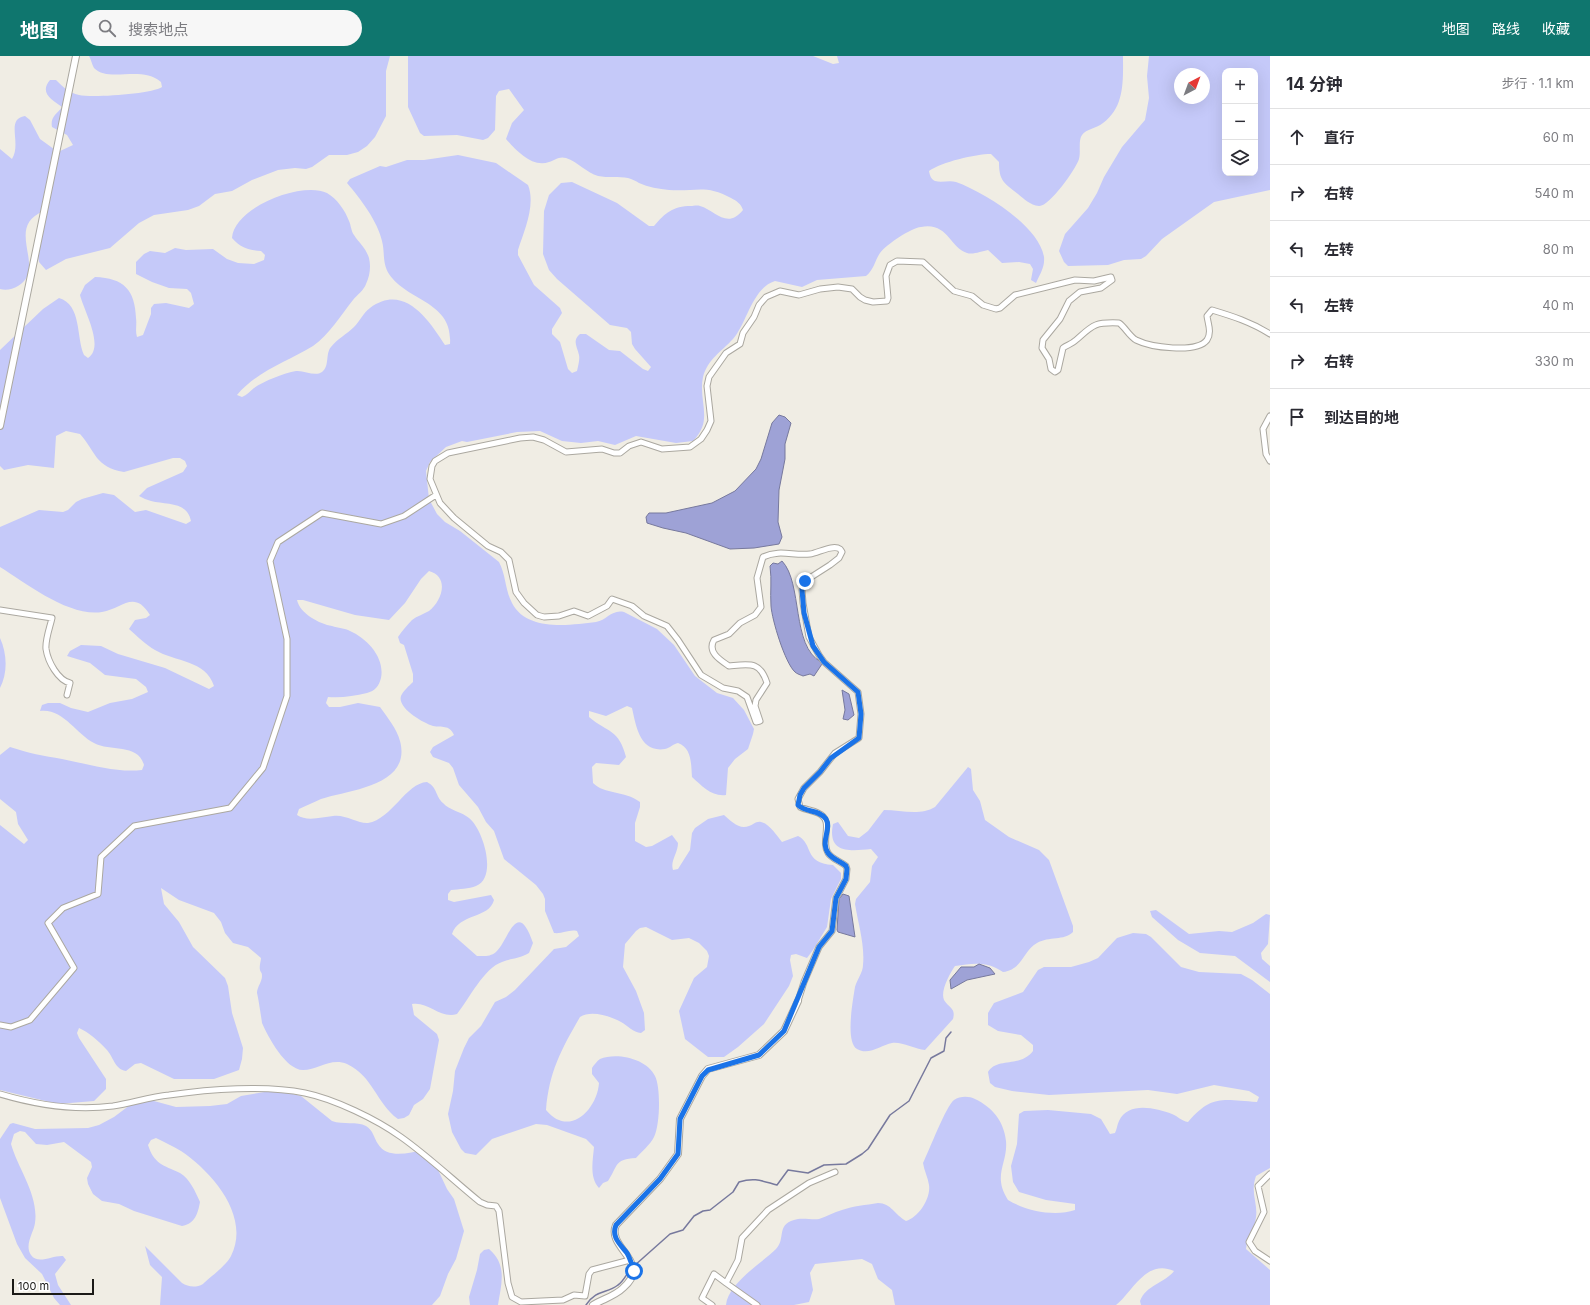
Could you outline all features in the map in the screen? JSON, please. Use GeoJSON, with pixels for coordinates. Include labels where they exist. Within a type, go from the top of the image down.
{"type":"FeatureCollection","features":[{"type":"Feature","properties":{"kind":"street"},"geometry":{"type":"LineString","coordinates":[[0,426],[76,56]]}},
{"type":"Feature","properties":{"kind":"street"},"geometry":{"type":"LineString","coordinates":[[594,1305],[624,1287],[630,1280],[634,1271],[631,1262],[616,1239],[614,1229],[660,1179],[678,1154],[680,1119],[702,1076],[708,1070],[759,1055],[784,1031],[798,1001],[804,982],[819,947],[832,931],[836,898],[847,873],[846,866],[829,854],[824,841],[827,828],[825,819],[819,813],[800,807],[798,799],[804,788],[820,772],[835,753],[856,742],[860,734],[861,714],[858,692],[824,662],[813,646],[807,626],[802,590],[805,581],[839,558],[842,552],[840,549],[834,547],[807,554],[779,553],[762,557],[757,578],[761,607],[755,615],[740,623],[729,634],[714,640],[712,650],[729,666],[755,666],[763,672],[767,683],[756,700],[755,706],[760,721],[756,722],[747,697],[738,691],[723,688],[701,675],[667,626],[644,616],[632,606],[612,599],[607,606],[588,616],[574,611],[550,617],[537,615],[524,603],[516,592],[509,560],[501,552],[488,546],[454,518],[436,495],[430,479],[432,466],[440,457],[448,454],[502,441],[533,438],[551,442],[566,452],[602,449],[614,453],[620,453],[629,446],[641,442],[662,449],[690,447],[701,439],[711,421],[707,386],[709,377],[726,353],[740,344],[743,333],[754,317],[762,301],[780,291],[799,295],[838,286],[852,289],[865,300],[873,302],[887,301],[886,276],[890,265],[897,261],[924,262],[954,291],[972,296],[983,305],[996,309],[1000,308],[1015,295],[1075,280],[1094,281],[1111,277],[1112,280],[1101,288],[1080,292],[1074,295],[1069,301],[1060,319],[1043,340],[1042,348],[1049,359],[1051,369],[1055,372],[1058,370],[1062,348],[1076,340],[1087,329],[1098,324],[1119,323],[1137,340],[1169,349],[1198,347],[1204,343],[1208,339],[1210,329],[1207,316],[1212,310],[1225,315],[1233,315],[1270,334]]}},
{"type":"Feature","properties":{"kind":"street"},"geometry":{"type":"LineString","coordinates":[[1270,416],[1263,429],[1266,454],[1270,461]]}},
{"type":"Feature","properties":{"kind":"street"},"geometry":{"type":"LineString","coordinates":[[0,1025],[11,1027],[30,1020],[74,968],[48,923],[63,908],[98,894],[100,857],[134,826],[230,808],[263,768],[286,696],[287,639],[270,561],[278,542],[322,513],[381,524],[404,516],[436,495]]}},
{"type":"Feature","properties":{"kind":"street"},"geometry":{"type":"LineString","coordinates":[[0,610],[52,618],[46,649],[54,669],[63,682],[70,683],[67,695]]}},
{"type":"Feature","properties":{"kind":"street"},"geometry":{"type":"LineString","coordinates":[[0,1094],[46,1105],[69,1108],[112,1106],[170,1094],[230,1090],[257,1089],[310,1094],[338,1103],[386,1128],[416,1148],[480,1202],[486,1205],[496,1206],[499,1211],[508,1283],[512,1297],[521,1302],[563,1300],[574,1295],[583,1297],[585,1296],[589,1274],[592,1270],[631,1262]]}},
{"type":"Feature","properties":{"kind":"street"},"geometry":{"type":"LineString","coordinates":[[726,1283],[738,1260],[742,1238],[768,1210],[809,1183],[835,1172]]}},
{"type":"Feature","properties":{"kind":"street"},"geometry":{"type":"LineString","coordinates":[[1270,1174],[1258,1186],[1264,1212],[1249,1242],[1255,1251],[1270,1261]]}},
{"type":"Feature","properties":{"kind":"street"},"geometry":{"type":"LineString","coordinates":[[712,1305],[702,1298],[714,1274],[757,1305]]}},
{"type":"Feature","properties":{"kind":"shaded area"},"geometry":{"type":"Polygon","coordinates":[[[89,56],[390,56],[386,71],[386,116],[375,137],[367,146],[358,152],[347,155],[329,155],[312,167],[306,169],[295,168],[278,170],[252,180],[232,191],[215,194],[199,206],[188,210],[154,215],[139,223],[110,248],[66,259],[46,270],[39,262],[37,250],[44,211],[32,218],[27,227],[26,237],[29,269],[26,278],[14,288],[2,290],[0,289],[0,149],[12,159],[15,153],[15,127],[19,118],[25,116],[30,120],[40,139],[58,152],[73,145],[67,135],[52,127],[54,116],[62,107],[51,99],[46,92],[47,85],[50,80],[56,80],[72,93],[86,96],[108,96],[147,92],[162,87],[161,82],[153,77],[135,74],[116,75],[100,72],[94,68],[89,56]]]}},
{"type":"Feature","properties":{"kind":"shaded area"},"geometry":{"type":"Polygon","coordinates":[[[408,56],[813,56],[833,64],[839,63],[837,56],[1123,56],[1121,92],[1115,109],[1110,117],[1103,123],[1086,131],[1082,135],[1080,140],[1080,156],[1077,164],[1062,187],[1043,205],[1039,206],[1030,203],[1006,184],[1001,178],[999,162],[991,154],[976,155],[959,159],[929,171],[931,177],[935,181],[953,181],[968,187],[995,202],[1021,222],[1040,245],[1044,257],[1043,267],[1036,283],[1031,280],[1033,269],[1030,264],[1019,262],[1002,263],[988,250],[967,253],[956,246],[943,231],[937,228],[930,226],[917,228],[899,237],[883,249],[871,271],[866,276],[817,280],[802,287],[775,281],[767,285],[755,298],[733,339],[715,356],[705,371],[702,386],[704,410],[703,426],[693,441],[676,443],[636,436],[615,445],[598,441],[581,443],[562,441],[540,431],[517,432],[467,442],[462,441],[446,447],[430,462],[426,471],[429,499],[437,514],[445,522],[460,531],[499,562],[512,603],[519,612],[528,619],[538,623],[562,625],[596,622],[613,613],[620,611],[624,612],[657,629],[674,645],[695,676],[717,693],[733,698],[744,710],[754,729],[753,734],[748,749],[735,759],[728,768],[726,795],[712,793],[692,777],[690,757],[683,745],[678,743],[665,749],[657,749],[650,747],[645,743],[635,723],[632,708],[627,706],[606,716],[589,711],[589,717],[616,736],[620,741],[626,757],[619,765],[596,763],[592,767],[593,783],[598,787],[634,798],[640,802],[635,823],[635,841],[646,847],[652,846],[672,835],[678,843],[672,867],[673,870],[678,869],[690,850],[692,833],[695,828],[708,819],[724,815],[735,824],[742,827],[758,822],[764,823],[773,830],[782,842],[798,836],[803,839],[810,853],[817,861],[824,864],[833,865],[841,873],[841,879],[831,899],[827,927],[813,950],[807,958],[796,954],[791,955],[790,960],[793,976],[789,986],[764,1024],[724,1057],[708,1057],[685,1039],[679,1011],[694,978],[707,967],[709,956],[707,951],[699,943],[689,938],[672,940],[646,927],[640,928],[636,931],[625,944],[623,967],[636,991],[644,1013],[645,1030],[641,1033],[638,1032],[617,1020],[606,1016],[590,1014],[580,1017],[557,1062],[550,1084],[546,1110],[555,1118],[564,1121],[572,1121],[587,1111],[593,1103],[599,1083],[592,1074],[592,1068],[600,1059],[615,1056],[631,1058],[639,1061],[651,1070],[657,1082],[659,1097],[658,1124],[654,1137],[636,1158],[620,1162],[615,1167],[608,1181],[603,1183],[599,1188],[593,1174],[594,1147],[586,1139],[547,1125],[536,1124],[492,1139],[476,1155],[465,1153],[461,1149],[452,1132],[448,1114],[453,1091],[455,1071],[469,1038],[481,1026],[495,1002],[506,997],[515,990],[554,949],[566,947],[579,936],[577,931],[554,933],[545,911],[545,899],[543,894],[536,885],[504,859],[494,831],[486,822],[478,807],[459,785],[453,768],[449,763],[433,757],[430,752],[433,747],[454,735],[450,729],[433,726],[423,722],[407,710],[401,701],[402,694],[413,682],[413,674],[404,645],[400,643],[398,637],[412,620],[434,607],[442,590],[440,578],[436,574],[429,571],[421,579],[405,603],[389,620],[355,615],[303,600],[297,600],[302,610],[311,618],[327,625],[346,629],[357,634],[369,644],[378,656],[382,671],[380,681],[376,688],[370,692],[357,695],[328,697],[326,703],[329,707],[340,707],[358,703],[380,707],[397,732],[400,741],[401,756],[397,768],[388,777],[376,784],[321,799],[299,809],[297,815],[310,819],[338,816],[368,823],[377,820],[392,809],[412,788],[427,782],[431,784],[440,800],[452,809],[469,818],[474,824],[479,832],[486,853],[486,873],[483,881],[473,887],[451,890],[448,894],[448,900],[454,902],[491,895],[494,900],[491,906],[480,914],[461,922],[452,934],[477,956],[494,954],[513,926],[517,923],[522,923],[527,929],[533,943],[529,953],[495,965],[483,977],[457,1014],[445,1014],[423,1005],[412,1004],[414,1015],[437,1034],[439,1040],[430,1089],[423,1099],[414,1105],[409,1115],[398,1119],[384,1105],[363,1075],[347,1064],[335,1062],[303,1070],[297,1069],[290,1065],[278,1052],[262,1023],[257,993],[262,978],[260,970],[261,958],[248,947],[233,943],[225,933],[221,922],[214,913],[179,900],[161,888],[164,904],[179,922],[193,947],[225,978],[228,986],[232,1013],[243,1048],[239,1070],[214,1079],[174,1079],[141,1063],[135,1064],[126,1071],[122,1070],[119,1068],[109,1052],[100,1043],[90,1034],[79,1028],[77,1033],[79,1038],[106,1079],[106,1089],[94,1101],[58,1104],[0,1090],[0,825],[24,844],[28,840],[18,824],[16,812],[0,799],[0,755],[10,747],[102,768],[132,771],[142,770],[144,765],[141,758],[136,754],[123,749],[100,746],[87,739],[69,722],[56,713],[40,711],[42,705],[48,703],[60,703],[71,708],[88,712],[110,703],[132,699],[148,692],[146,687],[136,679],[105,675],[90,663],[67,656],[70,651],[81,645],[101,646],[118,654],[165,668],[209,689],[214,686],[210,677],[197,666],[155,650],[129,629],[135,620],[146,618],[150,615],[139,603],[128,603],[102,612],[89,612],[76,609],[49,598],[0,567],[0,527],[39,510],[63,512],[82,499],[103,493],[114,495],[135,512],[146,510],[186,524],[191,521],[189,515],[181,507],[146,500],[139,496],[147,488],[183,472],[187,466],[185,461],[180,458],[173,458],[124,472],[114,470],[102,463],[97,458],[80,434],[66,431],[56,436],[54,468],[28,465],[4,470],[0,466],[0,350],[43,309],[59,298],[71,307],[75,314],[84,355],[88,358],[93,353],[94,337],[80,295],[85,285],[95,277],[114,280],[126,287],[133,300],[135,308],[137,337],[143,335],[151,314],[151,308],[154,304],[166,303],[189,308],[194,304],[191,293],[187,289],[169,288],[136,274],[136,262],[144,254],[150,251],[165,253],[175,248],[186,250],[213,249],[227,259],[238,263],[254,264],[264,260],[265,255],[261,251],[248,249],[242,246],[232,238],[236,227],[244,216],[256,207],[271,199],[286,194],[316,190],[331,195],[340,205],[350,223],[353,233],[368,254],[370,271],[367,281],[365,286],[330,331],[319,341],[303,352],[263,373],[254,379],[237,395],[242,397],[263,383],[280,375],[291,372],[299,371],[316,374],[322,372],[326,367],[328,353],[333,344],[354,327],[370,308],[382,301],[394,300],[404,302],[414,307],[423,315],[445,345],[450,344],[449,330],[444,319],[437,310],[407,291],[389,274],[385,266],[383,245],[377,226],[363,203],[347,183],[350,179],[380,166],[386,167],[407,160],[424,160],[458,155],[496,163],[528,185],[531,201],[530,209],[518,250],[518,255],[534,285],[560,308],[562,313],[552,329],[552,334],[560,342],[568,369],[572,373],[577,371],[579,357],[576,339],[580,334],[586,334],[609,350],[620,351],[643,369],[648,371],[651,367],[632,344],[631,332],[627,328],[610,325],[557,279],[549,270],[543,254],[544,211],[549,195],[561,183],[572,182],[617,203],[649,226],[654,226],[662,217],[679,207],[700,206],[726,219],[737,216],[743,210],[740,204],[735,200],[714,191],[665,190],[646,186],[628,178],[598,176],[566,158],[559,158],[543,163],[525,157],[506,139],[512,123],[524,110],[509,89],[499,91],[496,96],[495,130],[488,138],[483,140],[457,135],[424,136],[420,133],[408,107],[408,56]]]}},
{"type":"Feature","properties":{"kind":"shaded area"},"geometry":{"type":"Polygon","coordinates":[[[1149,56],[1270,56],[1270,190],[1214,202],[1162,239],[1146,256],[1141,259],[1124,260],[1108,265],[1068,266],[1064,262],[1059,251],[1065,234],[1088,208],[1122,147],[1145,120],[1149,98],[1147,76],[1149,56]]]}},
{"type":"Feature","properties":{"kind":"shaded area"},"geometry":{"type":"Polygon","coordinates":[[[779,415],[785,417],[791,423],[785,444],[785,459],[779,490],[778,522],[782,537],[779,544],[754,548],[730,549],[686,533],[647,523],[646,517],[649,513],[666,513],[712,503],[735,491],[756,469],[761,459],[772,423],[779,415]]]}},
{"type":"Feature","properties":{"kind":"shaded area"},"geometry":{"type":"Polygon","coordinates":[[[782,561],[793,584],[805,643],[812,654],[822,664],[814,676],[810,674],[803,676],[795,672],[787,660],[776,631],[771,606],[770,566],[773,563],[778,564],[782,561]]]}},
{"type":"Feature","properties":{"kind":"shaded area"},"geometry":{"type":"Polygon","coordinates":[[[0,638],[6,663],[3,682],[0,688],[0,638]]]}},
{"type":"Feature","properties":{"kind":"shaded area"},"geometry":{"type":"Polygon","coordinates":[[[842,690],[849,694],[854,715],[848,720],[843,719],[845,710],[842,690]]]}},
{"type":"Feature","properties":{"kind":"shaded area"},"geometry":{"type":"Polygon","coordinates":[[[968,767],[971,769],[973,790],[980,801],[985,820],[1009,837],[1039,850],[1049,860],[1073,926],[1073,932],[1065,937],[1042,941],[1032,946],[1018,964],[1009,971],[1003,972],[986,964],[955,966],[946,982],[943,992],[944,1000],[953,1010],[953,1019],[925,1050],[903,1044],[892,1043],[870,1051],[861,1051],[853,1045],[851,1038],[851,1020],[855,987],[863,968],[862,942],[855,904],[856,899],[870,882],[872,866],[878,857],[871,849],[848,850],[837,846],[833,841],[833,824],[838,822],[848,836],[859,838],[868,831],[884,810],[917,812],[929,810],[935,807],[968,767]]]}},
{"type":"Feature","properties":{"kind":"shaded area"},"geometry":{"type":"Polygon","coordinates":[[[843,894],[849,896],[855,937],[838,932],[837,930],[839,899],[843,894]]]}},
{"type":"Feature","properties":{"kind":"shaded area"},"geometry":{"type":"Polygon","coordinates":[[[1156,910],[1189,934],[1219,931],[1232,932],[1253,923],[1266,914],[1270,915],[1268,944],[1261,953],[1262,959],[1270,966],[1270,982],[1235,956],[1200,953],[1178,940],[1152,917],[1150,911],[1156,910]]]}},
{"type":"Feature","properties":{"kind":"shaded area"},"geometry":{"type":"Polygon","coordinates":[[[1133,933],[1146,934],[1151,937],[1181,967],[1199,972],[1241,974],[1252,980],[1270,994],[1270,1168],[1256,1176],[1254,1182],[1256,1217],[1246,1249],[1270,1270],[1270,1305],[1141,1305],[1140,1301],[1147,1291],[1174,1271],[1164,1268],[1155,1269],[1140,1279],[1116,1305],[895,1305],[892,1290],[878,1279],[872,1264],[862,1259],[815,1264],[810,1273],[813,1290],[809,1302],[794,1305],[726,1305],[728,1297],[739,1281],[779,1245],[783,1229],[788,1222],[800,1219],[819,1219],[846,1209],[878,1203],[890,1207],[906,1221],[915,1216],[926,1201],[929,1190],[923,1163],[947,1111],[956,1099],[970,1097],[981,1102],[992,1111],[1000,1121],[1006,1141],[1001,1183],[1008,1200],[1032,1210],[1050,1213],[1075,1210],[1075,1204],[1046,1200],[1019,1192],[1013,1182],[1011,1166],[1017,1144],[1019,1114],[1024,1111],[1048,1110],[1091,1114],[1101,1119],[1110,1134],[1115,1133],[1119,1121],[1123,1115],[1136,1108],[1151,1108],[1172,1114],[1183,1121],[1188,1122],[1196,1113],[1211,1103],[1227,1100],[1257,1102],[1259,1097],[1249,1091],[1214,1085],[1177,1094],[1148,1090],[1049,1095],[1012,1091],[995,1087],[990,1083],[988,1072],[992,1067],[1022,1059],[1033,1051],[1033,1045],[1021,1035],[998,1031],[988,1025],[988,1013],[994,1003],[1023,992],[1038,970],[1044,967],[1071,967],[1089,962],[1098,958],[1117,938],[1133,933]]]}},
{"type":"Feature","properties":{"kind":"shaded area"},"geometry":{"type":"Polygon","coordinates":[[[979,964],[990,968],[995,974],[967,980],[951,989],[950,980],[961,967],[974,967],[979,964]]]}},
{"type":"Feature","properties":{"kind":"shaded area"},"geometry":{"type":"Polygon","coordinates":[[[276,1090],[301,1096],[332,1121],[366,1126],[372,1132],[382,1149],[387,1152],[399,1154],[423,1150],[432,1157],[447,1189],[454,1199],[464,1231],[456,1259],[448,1274],[440,1296],[432,1305],[160,1305],[162,1277],[150,1265],[145,1246],[182,1283],[192,1286],[203,1284],[229,1260],[231,1256],[236,1241],[236,1226],[232,1211],[225,1196],[216,1183],[193,1160],[181,1151],[156,1138],[151,1140],[148,1145],[156,1160],[164,1166],[184,1176],[192,1186],[200,1202],[197,1214],[193,1220],[182,1226],[134,1211],[119,1204],[102,1201],[93,1194],[88,1184],[87,1178],[92,1167],[91,1162],[64,1142],[47,1145],[36,1144],[25,1132],[20,1131],[14,1134],[11,1144],[34,1202],[35,1223],[29,1243],[29,1251],[34,1258],[38,1259],[63,1256],[66,1260],[55,1274],[58,1285],[71,1305],[60,1305],[54,1298],[42,1274],[25,1258],[17,1244],[0,1198],[0,1139],[10,1124],[13,1123],[35,1129],[88,1128],[99,1125],[114,1117],[138,1099],[143,1098],[176,1107],[210,1106],[227,1104],[241,1096],[276,1090]]]}},
{"type":"Feature","properties":{"kind":"shaded area"},"geometry":{"type":"Polygon","coordinates":[[[489,1249],[495,1255],[501,1268],[502,1276],[498,1305],[470,1305],[469,1297],[480,1254],[484,1250],[489,1249]]]}},
{"type":"Feature","properties":{"kind":"waterway"},"geometry":{"type":"LineString","coordinates":[[634,1266],[670,1234],[683,1230],[694,1216],[703,1211],[710,1210],[733,1192],[739,1182],[754,1180],[777,1185],[788,1170],[808,1173],[824,1165],[846,1164],[862,1154],[868,1149],[890,1115],[909,1101],[931,1058],[944,1051],[946,1038],[951,1032]]}},
{"type":"Feature","properties":{"kind":"waterway"},"geometry":{"type":"LineString","coordinates":[[586,1305],[594,1296],[620,1284],[630,1270]]}},
{"type":"Feature","properties":{"kind":"route"},"geometry":{"type":"LineString","coordinates":[[634,1271],[627,1254],[616,1239],[614,1233],[616,1225],[660,1179],[678,1154],[680,1148],[680,1119],[702,1076],[708,1070],[754,1058],[766,1050],[784,1031],[798,1001],[804,982],[819,947],[832,931],[834,905],[838,891],[846,879],[846,866],[829,854],[826,847],[824,841],[827,822],[819,813],[800,807],[798,805],[798,799],[804,788],[826,766],[835,753],[856,742],[859,738],[861,725],[860,699],[858,692],[854,687],[824,662],[813,646],[804,613],[802,585],[805,581]]}}]}
